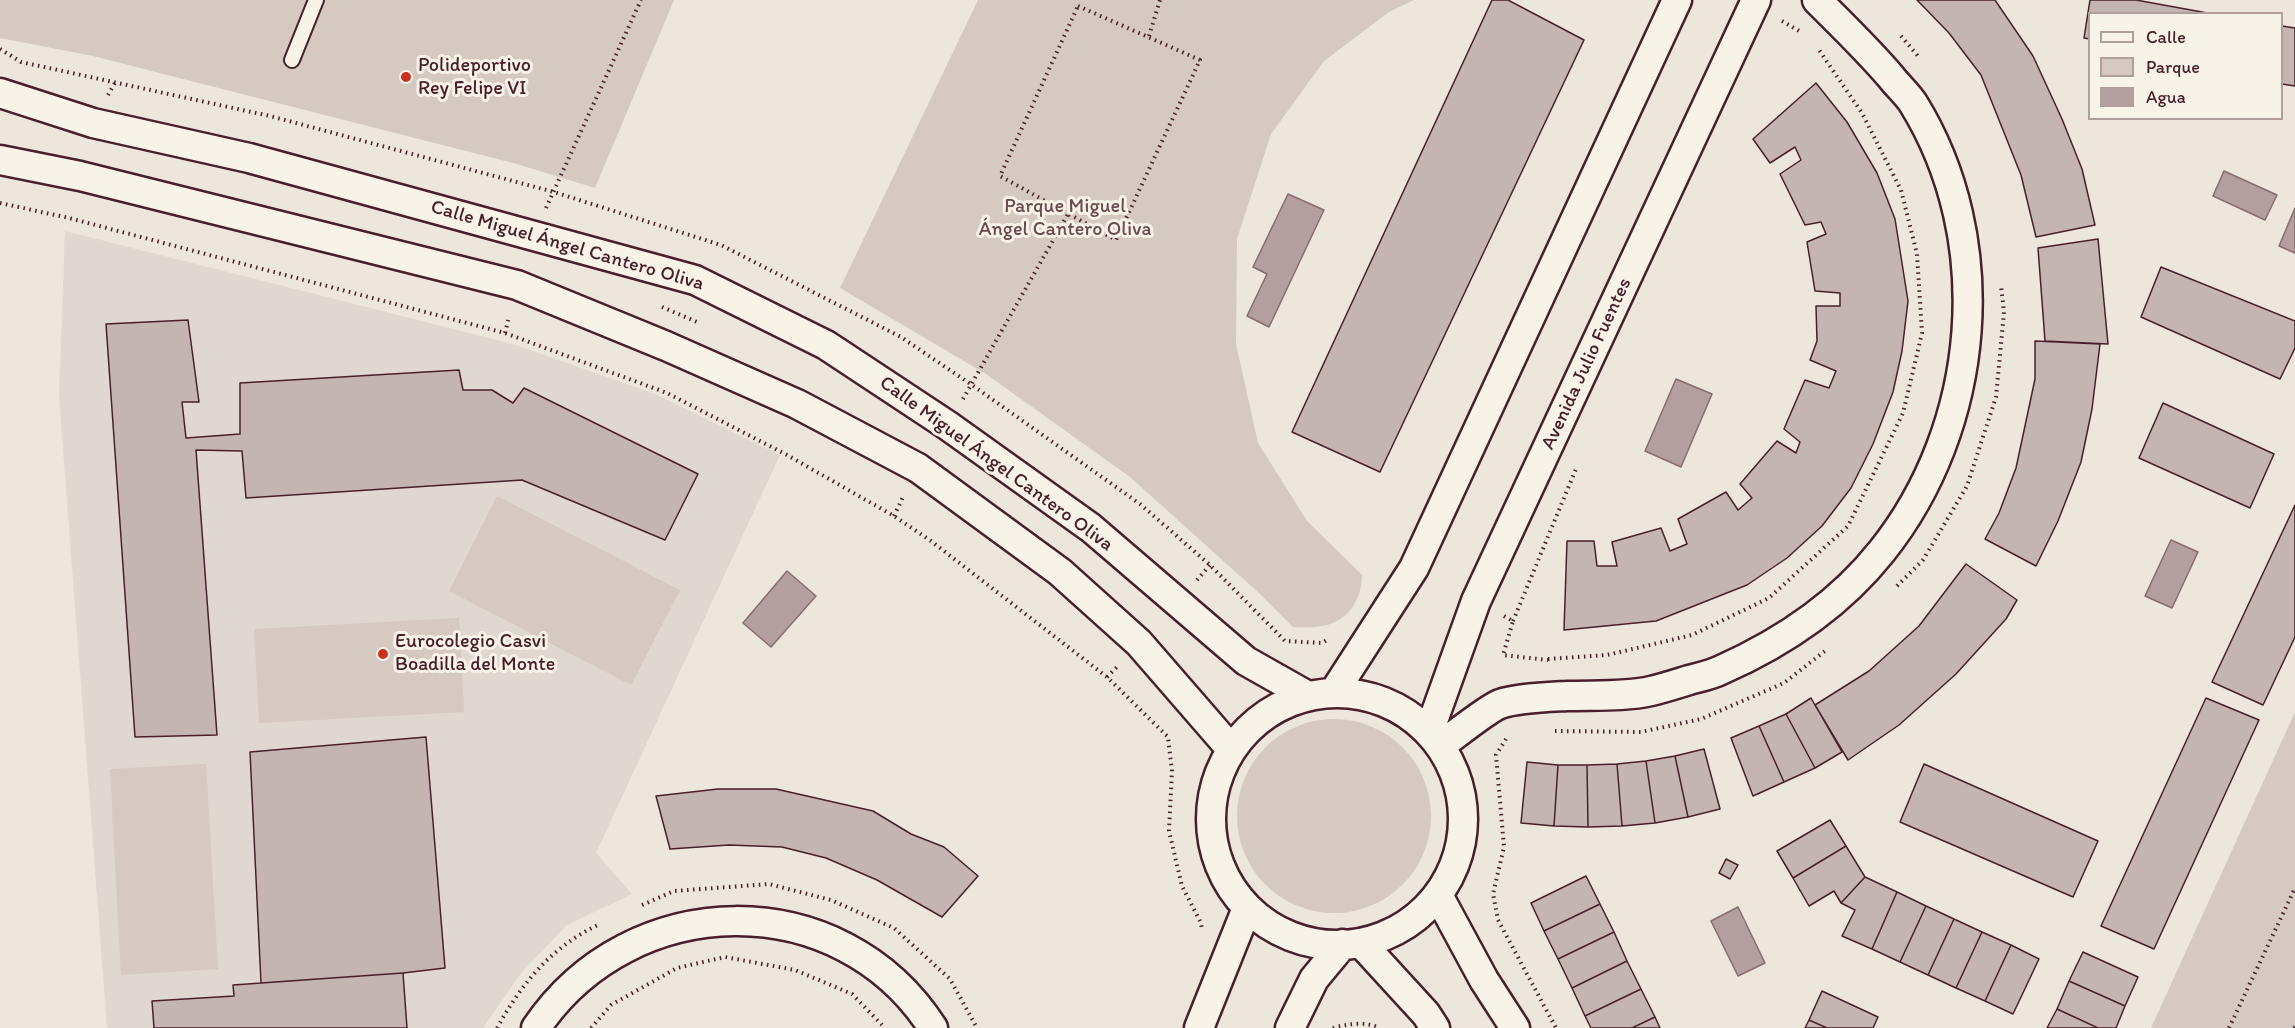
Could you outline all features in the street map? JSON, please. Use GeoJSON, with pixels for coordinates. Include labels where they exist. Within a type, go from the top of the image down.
{"type":"FeatureCollection","features":[{"type":"Feature","properties":{"kind":"street"},"geometry":{"type":"LineString","coordinates":[[1321,694],[1414,568],[1677,0]]}},
{"type":"Feature","properties":{"kind":"street","name":"Avenida Julio Fuentes"},"geometry":{"type":"LineString","coordinates":[[1435,739],[1476,601],[1756,0]]}},
{"type":"Feature","properties":{"kind":"street"},"geometry":{"type":"LineString","coordinates":[[1435,739],[1499,704],[1547,698],[1649,692],[1718,672],[1777,643],[1835,600],[1882,552],[1917,499],[1942,446],[1961,382],[1967,341],[1968,298],[1959,219],[1949,181],[1912,101],[1817,0]]}},
{"type":"Feature","properties":{"kind":"street","name":"Calle Miguel Ángel Cantero Oliva"},"geometry":{"type":"LineString","coordinates":[[0,93],[93,123],[249,158],[534,234],[695,280],[826,345],[947,425],[1091,528],[1246,660],[1321,694]]}},
{"type":"Feature","properties":{"kind":"street"},"geometry":{"type":"LineString","coordinates":[[0,160],[80,176],[517,285],[666,346],[797,404],[918,468],[1060,572],[1139,643],[1231,749]]}},
{"type":"Feature","properties":{"kind":"street"},"geometry":{"type":"LineString","coordinates":[[1321,694],[1361,695],[1386,702],[1409,715],[1435,739],[1458,781],[1464,821],[1456,860],[1438,895],[1416,917],[1390,933],[1352,943],[1308,941],[1276,929],[1247,908],[1227,880],[1214,849],[1211,814],[1216,781],[1231,749],[1264,715],[1321,694]]}},
{"type":"Feature","properties":{"kind":"street"},"geometry":{"type":"LineString","coordinates":[[1438,895],[1484,980],[1515,1028]]}},
{"type":"Feature","properties":{"kind":"street"},"geometry":{"type":"LineString","coordinates":[[1199,1028],[1247,908]]}},
{"type":"Feature","properties":{"kind":"street"},"geometry":{"type":"LineString","coordinates":[[536,1028],[546,1013],[569,988],[594,965],[654,934],[687,925],[720,920],[754,921],[788,926],[820,936],[851,950],[879,969],[904,991],[933,1028]]}},
{"type":"Feature","properties":{"kind":"street"},"geometry":{"type":"LineString","coordinates":[[1290,1028],[1314,979],[1352,943]]}},
{"type":"Feature","properties":{"kind":"street"},"geometry":{"type":"LineString","coordinates":[[1352,943],[1426,1014],[1435,1028]]}},
{"type":"Feature","properties":{"kind":"lane"},"geometry":{"type":"LineString","coordinates":[[292,60],[316,0]]}},
{"type":"Feature","properties":{"kind":"path"},"geometry":{"type":"LineString","coordinates":[[534,234],[641,0]]}},
{"type":"Feature","properties":{"kind":"path"},"geometry":{"type":"LineString","coordinates":[[1149,36],[1160,0]]}},
{"type":"Feature","properties":{"kind":"path"},"geometry":{"type":"LineString","coordinates":[[1078,6],[1149,36],[1200,60],[1116,240],[1000,176],[1078,6]]}},
{"type":"Feature","properties":{"kind":"path"},"geometry":{"type":"LineString","coordinates":[[1896,31],[1911,46],[1925,66]]}},
{"type":"Feature","properties":{"kind":"path"},"geometry":{"type":"LineString","coordinates":[[0,49],[21,62],[270,116],[554,192],[721,244],[901,337],[972,385],[1140,504],[1210,565],[1285,641],[1322,643],[1331,638]]}},
{"type":"Feature","properties":{"kind":"path"},"geometry":{"type":"LineString","coordinates":[[1476,601],[1513,621],[1503,655],[1548,659],[1607,655],[1692,635],[1769,598],[1848,526],[1903,413],[1922,333],[1917,254],[1901,190],[1862,113],[1820,51]]}},
{"type":"Feature","properties":{"kind":"path"},"geometry":{"type":"LineString","coordinates":[[0,202],[69,218],[505,333],[667,393],[787,455],[894,516],[931,541],[1107,677],[1168,737],[1172,771],[1169,831],[1182,886],[1201,923],[1202,940]]}},
{"type":"Feature","properties":{"kind":"path"},"geometry":{"type":"LineString","coordinates":[[947,425],[1068,214]]}},
{"type":"Feature","properties":{"kind":"path"},"geometry":{"type":"LineString","coordinates":[[1890,593],[1923,560],[1967,486],[1996,397],[2004,312],[2000,279]]}},
{"type":"Feature","properties":{"kind":"path"},"geometry":{"type":"LineString","coordinates":[[505,333],[517,285]]}},
{"type":"Feature","properties":{"kind":"path"},"geometry":{"type":"LineString","coordinates":[[894,516],[918,468]]}},
{"type":"Feature","properties":{"kind":"path"},"geometry":{"type":"LineString","coordinates":[[1548,659],[1547,731],[1641,732],[1701,719],[1784,683],[1829,647]]}},
{"type":"Feature","properties":{"kind":"path"},"geometry":{"type":"LineString","coordinates":[[1507,737],[1496,754],[1502,802],[1504,847],[1493,894],[1498,920],[1556,1028]]}},
{"type":"Feature","properties":{"kind":"path"},"geometry":{"type":"LineString","coordinates":[[2229,1028],[2295,888]]}},
{"type":"Feature","properties":{"kind":"path"},"geometry":{"type":"LineString","coordinates":[[591,1028],[611,1005],[677,968],[725,957],[795,970],[852,994],[885,1028]]}},
{"type":"Feature","properties":{"kind":"path"},"geometry":{"type":"LineString","coordinates":[[1333,1028],[1340,1025],[1374,1025],[1379,1028]]}},
{"type":"Feature","properties":{"kind":"shaded area","name":"Eurocolegio Casvi Boadilla del Monte"},"geometry":{"type":"Polygon","coordinates":[[[65,231],[513,344],[655,394],[780,455],[596,853],[632,894],[567,925],[521,973],[483,1028],[107,1028],[59,396],[65,231]]]}},
{"type":"Feature","properties":{"kind":"green space","name":"Polideportivo Rey Felipe VI"},"geometry":{"type":"Polygon","coordinates":[[[0,0],[674,0],[595,188],[517,164],[93,56],[0,38],[0,0]]]}},
{"type":"Feature","properties":{"kind":"green space","name":"Parque Miguel Ángel Cantero Oliva"},"geometry":{"type":"Polygon","coordinates":[[[978,0],[1414,0],[1389,12],[1324,61],[1271,134],[1237,239],[1236,344],[1258,443],[1307,521],[1362,575],[1356,601],[1339,620],[1319,627],[1293,627],[1260,594],[1130,477],[986,374],[840,288],[978,0]]]}},
{"type":"Feature","properties":{"kind":"green space"},"geometry":{"type":"Polygon","coordinates":[[[497,496],[680,590],[631,685],[449,591],[497,496]]]}},
{"type":"Feature","properties":{"kind":"green space"},"geometry":{"type":"Polygon","coordinates":[[[459,618],[464,712],[259,723],[254,629],[459,618]]]}},
{"type":"Feature","properties":{"kind":"green space"},"geometry":{"type":"Polygon","coordinates":[[[2295,712],[2295,1028],[2151,1028],[2295,712]]]}},
{"type":"Feature","properties":{"kind":"green space"},"geometry":{"type":"Polygon","coordinates":[[[1334,719],[1353,721],[1380,731],[1395,741],[1409,755],[1423,779],[1429,797],[1431,816],[1429,835],[1419,862],[1409,877],[1395,891],[1371,905],[1353,911],[1334,913],[1315,911],[1288,901],[1273,891],[1259,877],[1245,853],[1239,835],[1237,816],[1239,797],[1249,770],[1259,755],[1273,741],[1297,727],[1315,721],[1334,719]]]}},
{"type":"Feature","properties":{"kind":"green space"},"geometry":{"type":"Polygon","coordinates":[[[206,764],[218,969],[121,975],[110,769],[206,764]]]}},
{"type":"Feature","properties":{"kind":"water"},"geometry":{"type":"Polygon","coordinates":[[[2224,171],[2277,195],[2265,220],[2213,196],[2224,171]]]}},
{"type":"Feature","properties":{"kind":"water"},"geometry":{"type":"Polygon","coordinates":[[[1288,194],[1324,210],[1269,327],[1247,316],[1267,274],[1253,267],[1288,194]]]}},
{"type":"Feature","properties":{"kind":"water"},"geometry":{"type":"Polygon","coordinates":[[[2295,208],[2295,253],[2279,246],[2295,208]]]}},
{"type":"Feature","properties":{"kind":"water"},"geometry":{"type":"Polygon","coordinates":[[[1676,379],[1712,394],[1681,467],[1645,451],[1676,379]]]}},
{"type":"Feature","properties":{"kind":"water"},"geometry":{"type":"Polygon","coordinates":[[[2171,540],[2198,552],[2172,608],[2145,596],[2171,540]]]}},
{"type":"Feature","properties":{"kind":"water"},"geometry":{"type":"Polygon","coordinates":[[[787,571],[816,596],[771,647],[743,623],[787,571]]]}},
{"type":"Feature","properties":{"kind":"water"},"geometry":{"type":"Polygon","coordinates":[[[1738,907],[1765,963],[1738,976],[1711,921],[1738,907]]]}},
{"type":"Feature","properties":{"kind":"building"},"geometry":{"type":"Polygon","coordinates":[[[1492,0],[1508,0],[1584,40],[1380,472],[1292,432],[1492,0]]]}},
{"type":"Feature","properties":{"kind":"building"},"geometry":{"type":"Polygon","coordinates":[[[1917,0],[1995,0],[2033,56],[2062,119],[2082,169],[2095,225],[2036,237],[2021,175],[1981,75],[1949,33],[1917,0]]]}},
{"type":"Feature","properties":{"kind":"building"},"geometry":{"type":"Polygon","coordinates":[[[2090,0],[2136,0],[2202,12],[2088,12],[2090,0]]]}},
{"type":"Feature","properties":{"kind":"building"},"geometry":{"type":"Polygon","coordinates":[[[2088,13],[2088,39],[2084,38],[2088,13]]]}},
{"type":"Feature","properties":{"kind":"building"},"geometry":{"type":"Polygon","coordinates":[[[2283,26],[2295,28],[2295,86],[2283,84],[2283,26]]]}},
{"type":"Feature","properties":{"kind":"building"},"geometry":{"type":"Polygon","coordinates":[[[1816,83],[1847,122],[1877,173],[1895,219],[1908,301],[1902,351],[1893,392],[1873,444],[1851,488],[1822,526],[1787,558],[1747,585],[1656,621],[1564,630],[1567,541],[1594,541],[1597,566],[1617,566],[1612,542],[1661,528],[1670,551],[1687,544],[1678,519],[1726,492],[1738,510],[1752,498],[1740,484],[1777,441],[1796,453],[1800,442],[1784,429],[1805,380],[1829,388],[1836,371],[1810,360],[1817,341],[1816,306],[1840,306],[1840,293],[1815,291],[1807,242],[1826,234],[1821,222],[1805,225],[1780,174],[1801,160],[1795,147],[1770,163],[1753,139],[1816,83]]]}},
{"type":"Feature","properties":{"kind":"building"},"geometry":{"type":"Polygon","coordinates":[[[2098,239],[2108,344],[2045,341],[2038,248],[2098,239]]]}},
{"type":"Feature","properties":{"kind":"building"},"geometry":{"type":"Polygon","coordinates":[[[2161,267],[2295,321],[2295,348],[2280,379],[2141,317],[2161,267]]]}},
{"type":"Feature","properties":{"kind":"building"},"geometry":{"type":"Polygon","coordinates":[[[188,320],[199,402],[182,402],[186,438],[240,434],[240,383],[459,370],[463,390],[492,390],[513,403],[524,388],[698,474],[665,540],[522,480],[246,498],[242,451],[196,450],[217,735],[135,737],[106,324],[188,320]]]}},
{"type":"Feature","properties":{"kind":"building"},"geometry":{"type":"Polygon","coordinates":[[[2035,341],[2100,344],[2092,409],[2081,462],[2058,521],[2036,566],[1985,539],[1999,513],[2016,468],[2035,379],[2035,341]]]}},
{"type":"Feature","properties":{"kind":"building"},"geometry":{"type":"Polygon","coordinates":[[[2163,403],[2274,454],[2250,508],[2139,458],[2163,403]]]}},
{"type":"Feature","properties":{"kind":"building"},"geometry":{"type":"Polygon","coordinates":[[[2295,505],[2295,637],[2263,705],[2212,682],[2295,505]]]}},
{"type":"Feature","properties":{"kind":"building"},"geometry":{"type":"Polygon","coordinates":[[[1966,564],[2017,600],[2006,619],[1956,674],[1899,725],[1848,760],[1815,705],[1869,671],[1919,626],[1966,564]]]}},
{"type":"Feature","properties":{"kind":"building"},"geometry":{"type":"Polygon","coordinates":[[[1811,698],[1842,752],[1815,768],[1786,714],[1811,698]]]}},
{"type":"Feature","properties":{"kind":"building"},"geometry":{"type":"Polygon","coordinates":[[[2206,698],[2259,720],[2154,949],[2101,926],[2206,698]]]}},
{"type":"Feature","properties":{"kind":"building"},"geometry":{"type":"Polygon","coordinates":[[[1786,714],[1815,768],[1784,782],[1759,726],[1786,714]]]}},
{"type":"Feature","properties":{"kind":"building"},"geometry":{"type":"Polygon","coordinates":[[[1759,726],[1784,782],[1753,796],[1731,738],[1759,726]]]}},
{"type":"Feature","properties":{"kind":"building"},"geometry":{"type":"Polygon","coordinates":[[[426,737],[445,968],[261,983],[250,752],[426,737]]]}},
{"type":"Feature","properties":{"kind":"building"},"geometry":{"type":"Polygon","coordinates":[[[1704,749],[1720,809],[1688,817],[1675,756],[1704,749]]]}},
{"type":"Feature","properties":{"kind":"building"},"geometry":{"type":"Polygon","coordinates":[[[1675,756],[1688,817],[1655,823],[1646,761],[1675,756]]]}},
{"type":"Feature","properties":{"kind":"building"},"geometry":{"type":"Polygon","coordinates":[[[1646,761],[1655,823],[1622,826],[1617,764],[1646,761]]]}},
{"type":"Feature","properties":{"kind":"building"},"geometry":{"type":"Polygon","coordinates":[[[1527,762],[1558,765],[1554,826],[1521,823],[1527,762]]]}},
{"type":"Feature","properties":{"kind":"building"},"geometry":{"type":"Polygon","coordinates":[[[1617,764],[1622,826],[1588,827],[1587,765],[1617,764]]]}},
{"type":"Feature","properties":{"kind":"building"},"geometry":{"type":"Polygon","coordinates":[[[1924,764],[2098,841],[2073,897],[1900,822],[1924,764]]]}},
{"type":"Feature","properties":{"kind":"building"},"geometry":{"type":"Polygon","coordinates":[[[1558,765],[1587,765],[1588,827],[1554,826],[1558,765]]]}},
{"type":"Feature","properties":{"kind":"building"},"geometry":{"type":"Polygon","coordinates":[[[718,789],[776,789],[873,811],[911,834],[944,847],[978,876],[942,917],[877,880],[826,858],[782,847],[729,845],[670,849],[656,796],[718,789]]]}},
{"type":"Feature","properties":{"kind":"building"},"geometry":{"type":"Polygon","coordinates":[[[1830,820],[1846,846],[1793,878],[1777,851],[1830,820]]]}},
{"type":"Feature","properties":{"kind":"building"},"geometry":{"type":"Polygon","coordinates":[[[1846,846],[1865,877],[1841,903],[1834,891],[1809,906],[1793,878],[1846,846]]]}},
{"type":"Feature","properties":{"kind":"building"},"geometry":{"type":"Polygon","coordinates":[[[1726,859],[1738,865],[1730,879],[1719,873],[1726,859]]]}},
{"type":"Feature","properties":{"kind":"building"},"geometry":{"type":"Polygon","coordinates":[[[1586,876],[1600,904],[1544,931],[1531,903],[1586,876]]]}},
{"type":"Feature","properties":{"kind":"building"},"geometry":{"type":"Polygon","coordinates":[[[1865,877],[1897,892],[1872,949],[1842,936],[1855,910],[1841,903],[1865,877]]]}},
{"type":"Feature","properties":{"kind":"building"},"geometry":{"type":"Polygon","coordinates":[[[1897,892],[1926,906],[1900,962],[1872,949],[1897,892]]]}},
{"type":"Feature","properties":{"kind":"building"},"geometry":{"type":"Polygon","coordinates":[[[1600,904],[1614,932],[1558,959],[1544,931],[1600,904]]]}},
{"type":"Feature","properties":{"kind":"building"},"geometry":{"type":"Polygon","coordinates":[[[1926,906],[1954,919],[1928,975],[1900,962],[1926,906]]]}},
{"type":"Feature","properties":{"kind":"building"},"geometry":{"type":"Polygon","coordinates":[[[1954,919],[1982,932],[1956,988],[1928,975],[1954,919]]]}},
{"type":"Feature","properties":{"kind":"building"},"geometry":{"type":"Polygon","coordinates":[[[1614,932],[1627,961],[1572,988],[1558,959],[1614,932]]]}},
{"type":"Feature","properties":{"kind":"building"},"geometry":{"type":"Polygon","coordinates":[[[1982,932],[2011,945],[1985,1001],[1956,988],[1982,932]]]}},
{"type":"Feature","properties":{"kind":"building"},"geometry":{"type":"Polygon","coordinates":[[[2011,945],[2039,959],[2013,1014],[1985,1001],[2011,945]]]}},
{"type":"Feature","properties":{"kind":"building"},"geometry":{"type":"Polygon","coordinates":[[[2083,952],[2138,977],[2125,1006],[2069,981],[2083,952]]]}},
{"type":"Feature","properties":{"kind":"building"},"geometry":{"type":"Polygon","coordinates":[[[1627,961],[1641,989],[1585,1016],[1572,988],[1627,961]]]}},
{"type":"Feature","properties":{"kind":"building"},"geometry":{"type":"Polygon","coordinates":[[[403,973],[407,1028],[154,1028],[152,1001],[234,996],[233,985],[403,973]]]}},
{"type":"Feature","properties":{"kind":"building"},"geometry":{"type":"Polygon","coordinates":[[[2069,981],[2125,1006],[2116,1028],[2098,1028],[2057,1009],[2069,981]]]}},
{"type":"Feature","properties":{"kind":"building"},"geometry":{"type":"Polygon","coordinates":[[[1641,989],[1655,1017],[1632,1028],[1591,1028],[1585,1016],[1641,989]]]}},
{"type":"Feature","properties":{"kind":"building"},"geometry":{"type":"Polygon","coordinates":[[[1822,991],[1878,1017],[1873,1028],[1827,1028],[1809,1020],[1822,991]]]}},
{"type":"Feature","properties":{"kind":"building"},"geometry":{"type":"Polygon","coordinates":[[[2057,1009],[2098,1028],[2047,1028],[2057,1009]]]}},
{"type":"Feature","properties":{"kind":"building"},"geometry":{"type":"Polygon","coordinates":[[[1655,1017],[1660,1028],[1632,1028],[1655,1017]]]}},
{"type":"Feature","properties":{"kind":"building"},"geometry":{"type":"Polygon","coordinates":[[[1809,1020],[1827,1028],[1805,1028],[1809,1020]]]}},
{"type":"Feature","properties":{"kind":"place","name":"Polideportivo Rey Felipe VI"},"geometry":{"type":"Point","coordinates":[406,77]}},
{"type":"Feature","properties":{"kind":"place","name":"Eurocolegio Casvi Boadilla del Monte"},"geometry":{"type":"Point","coordinates":[383,654]}}]}
